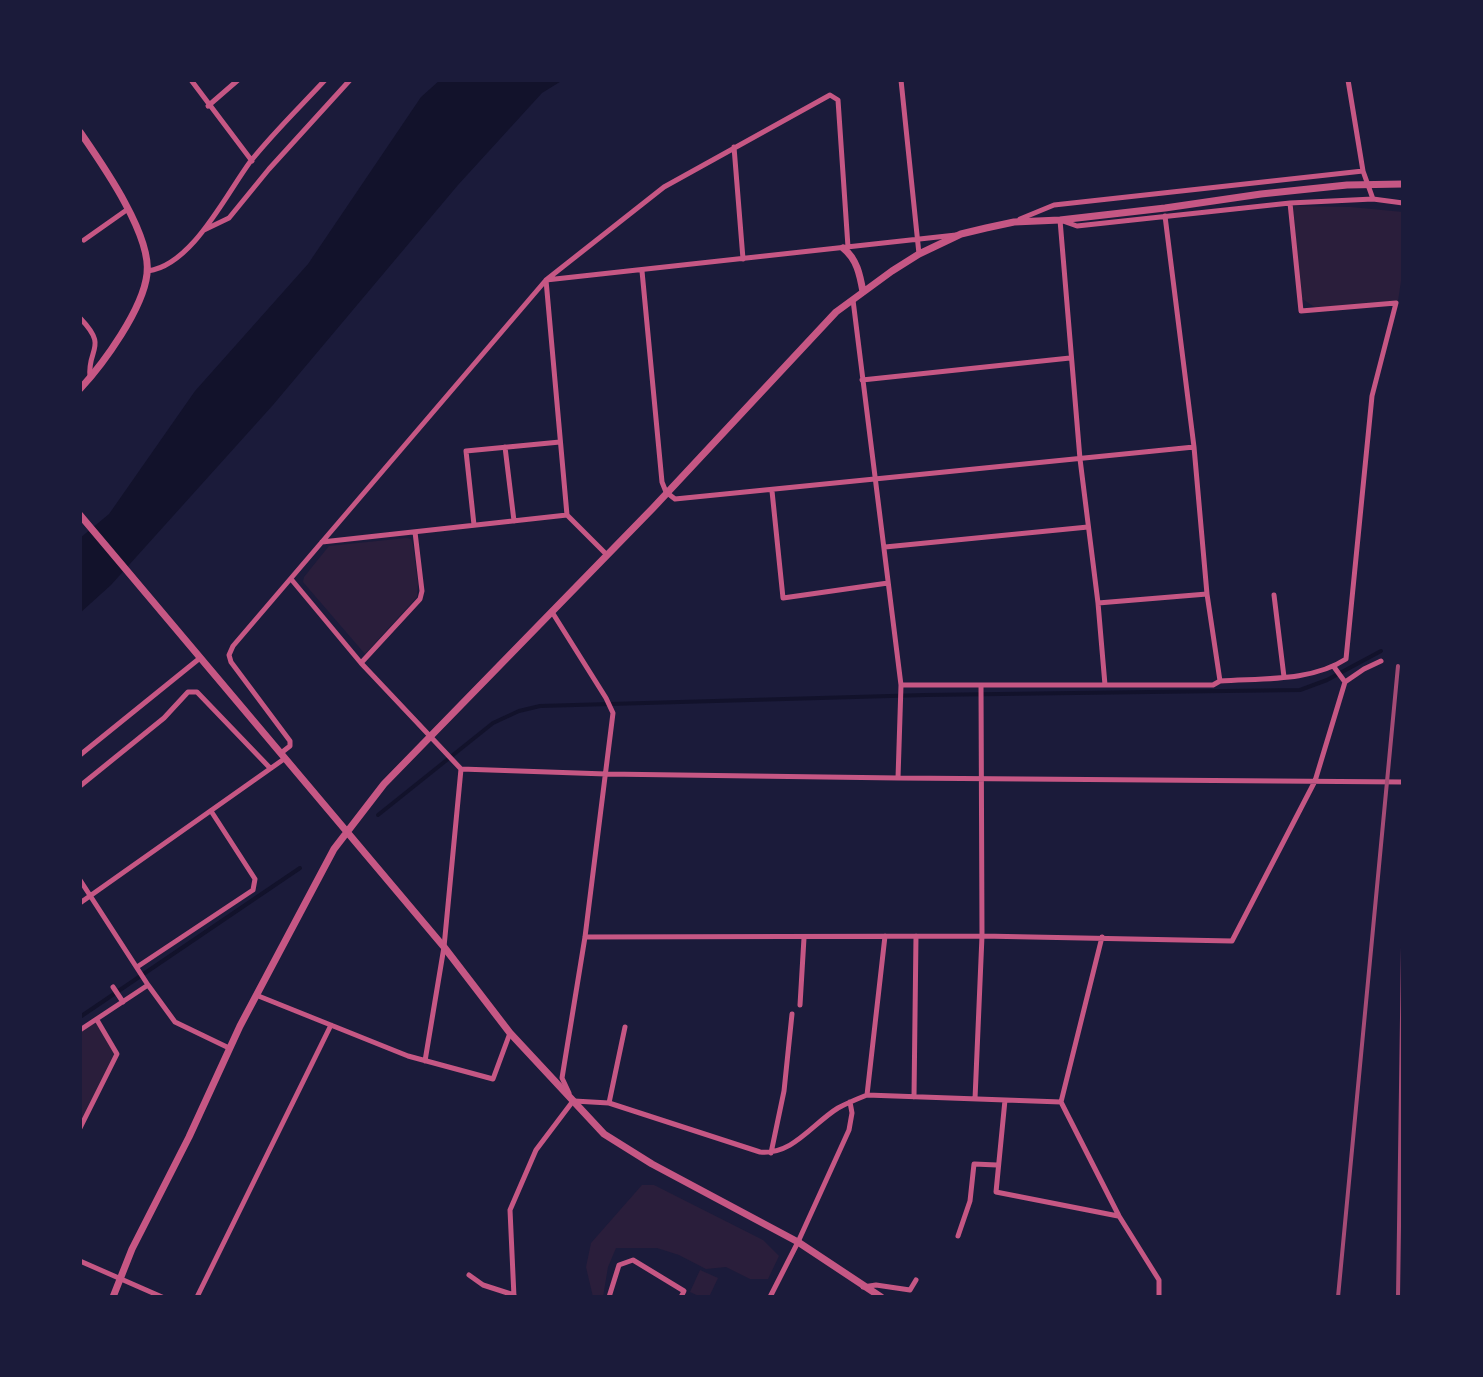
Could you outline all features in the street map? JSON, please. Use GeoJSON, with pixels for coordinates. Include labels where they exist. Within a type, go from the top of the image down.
{"type":"FeatureCollection","features":[{"type":"Feature","properties":{"kind":"street"},"geometry":{"type":"LineString","coordinates":[[191,80],[252,161]]}},
{"type":"Feature","properties":{"kind":"street"},"geometry":{"type":"LineString","coordinates":[[208,106],[238,80]]}},
{"type":"Feature","properties":{"kind":"street"},"geometry":{"type":"LineString","coordinates":[[148,271],[170,265],[204,230],[252,161],[325,80]]}},
{"type":"Feature","properties":{"kind":"street"},"geometry":{"type":"LineString","coordinates":[[204,230],[229,218],[350,80]]}},
{"type":"Feature","properties":{"kind":"street"},"geometry":{"type":"LineString","coordinates":[[901,80],[919,254]]}},
{"type":"Feature","properties":{"kind":"street"},"geometry":{"type":"LineString","coordinates":[[1348,80],[1363,171],[1373,199]]}},
{"type":"Feature","properties":{"kind":"street"},"geometry":{"type":"LineString","coordinates":[[80,903],[282,757],[290,741],[233,665],[229,655],[235,643],[546,280],[664,187],[830,95],[838,100],[845,247],[859,270],[863,292]]}},
{"type":"Feature","properties":{"kind":"street"},"geometry":{"type":"LineString","coordinates":[[80,132],[128,209],[141,237],[148,271],[136,308],[80,389]]}},
{"type":"Feature","properties":{"kind":"street"},"geometry":{"type":"LineString","coordinates":[[734,147],[743,259]]}},
{"type":"Feature","properties":{"kind":"street"},"geometry":{"type":"LineString","coordinates":[[546,280],[961,234],[1014,222],[1054,205],[1363,171]]}},
{"type":"Feature","properties":{"kind":"street"},"geometry":{"type":"LineString","coordinates":[[1014,222],[1060,220],[1347,185],[1403,184]]}},
{"type":"Feature","properties":{"kind":"street"},"geometry":{"type":"LineString","coordinates":[[1060,220],[1077,226],[1290,203],[1373,199],[1403,203]]}},
{"type":"Feature","properties":{"kind":"street"},"geometry":{"type":"LineString","coordinates":[[901,687],[1213,685],[1220,681],[1284,677],[1336,669],[1346,659],[1372,396],[1396,303],[1301,311],[1290,203]]}},
{"type":"Feature","properties":{"kind":"street"},"geometry":{"type":"LineString","coordinates":[[84,240],[128,209]]}},
{"type":"Feature","properties":{"kind":"street"},"geometry":{"type":"LineString","coordinates":[[1165,216],[1194,447],[1207,594],[1220,681]]}},
{"type":"Feature","properties":{"kind":"street"},"geometry":{"type":"LineString","coordinates":[[1060,220],[1070,358],[1105,685]]}},
{"type":"Feature","properties":{"kind":"street"},"geometry":{"type":"LineString","coordinates":[[113,1297],[119,1277],[229,1048],[322,869],[384,784],[607,555],[836,312],[919,254],[961,234]]}},
{"type":"Feature","properties":{"kind":"street"},"geometry":{"type":"LineString","coordinates":[[642,271],[662,482],[666,492],[675,499],[1194,447]]}},
{"type":"Feature","properties":{"kind":"street"},"geometry":{"type":"LineString","coordinates":[[546,280],[567,515],[607,555]]}},
{"type":"Feature","properties":{"kind":"street"},"geometry":{"type":"LineString","coordinates":[[853,299],[878,480],[901,687],[898,778]]}},
{"type":"Feature","properties":{"kind":"street"},"geometry":{"type":"LineString","coordinates":[[80,318],[95,339],[90,378]]}},
{"type":"Feature","properties":{"kind":"street"},"geometry":{"type":"LineString","coordinates":[[862,380],[1070,358]]}},
{"type":"Feature","properties":{"kind":"street"},"geometry":{"type":"LineString","coordinates":[[474,525],[466,451],[560,442]]}},
{"type":"Feature","properties":{"kind":"street"},"geometry":{"type":"LineString","coordinates":[[505,447],[514,521]]}},
{"type":"Feature","properties":{"kind":"street"},"geometry":{"type":"LineString","coordinates":[[772,491],[783,598],[888,583]]}},
{"type":"Feature","properties":{"kind":"street"},"geometry":{"type":"LineString","coordinates":[[80,515],[444,947],[510,1033],[604,1134],[798,1242],[881,1297]]}},
{"type":"Feature","properties":{"kind":"street"},"geometry":{"type":"LineString","coordinates":[[320,542],[567,515]]}},
{"type":"Feature","properties":{"kind":"street"},"geometry":{"type":"LineString","coordinates":[[885,547],[1088,527]]}},
{"type":"Feature","properties":{"kind":"street"},"geometry":{"type":"LineString","coordinates":[[361,663],[420,599],[422,591],[415,532]]}},
{"type":"Feature","properties":{"kind":"street"},"geometry":{"type":"LineString","coordinates":[[291,579],[361,663],[458,767],[606,774],[1403,782]]}},
{"type":"Feature","properties":{"kind":"street"},"geometry":{"type":"LineString","coordinates":[[1098,603],[1207,594]]}},
{"type":"Feature","properties":{"kind":"street"},"geometry":{"type":"LineString","coordinates":[[1274,595],[1284,677]]}},
{"type":"Feature","properties":{"kind":"street"},"geometry":{"type":"LineString","coordinates":[[552,612],[613,713],[585,937],[562,1078],[573,1101]]}},
{"type":"Feature","properties":{"kind":"street"},"geometry":{"type":"LineString","coordinates":[[80,755],[200,658]]}},
{"type":"Feature","properties":{"kind":"street"},"geometry":{"type":"LineString","coordinates":[[585,937],[982,936],[1232,941],[1315,781],[1344,680],[1381,661]]}},
{"type":"Feature","properties":{"kind":"street"},"geometry":{"type":"LineString","coordinates":[[1336,669],[1344,680]]}},
{"type":"Feature","properties":{"kind":"street"},"geometry":{"type":"LineString","coordinates":[[975,1099],[982,936],[981,688]]}},
{"type":"Feature","properties":{"kind":"street"},"geometry":{"type":"LineString","coordinates":[[80,786],[164,718],[188,692],[197,692],[270,768]]}},
{"type":"Feature","properties":{"kind":"street"},"geometry":{"type":"LineString","coordinates":[[425,1061],[444,947],[458,767]]}},
{"type":"Feature","properties":{"kind":"street"},"geometry":{"type":"LineString","coordinates":[[137,967],[253,890],[255,879],[211,811]]}},
{"type":"Feature","properties":{"kind":"street"},"geometry":{"type":"LineString","coordinates":[[80,880],[175,1022],[229,1048]]}},
{"type":"Feature","properties":{"kind":"street"},"geometry":{"type":"LineString","coordinates":[[867,1095],[885,936]]}},
{"type":"Feature","properties":{"kind":"street"},"geometry":{"type":"LineString","coordinates":[[914,1097],[916,936]]}},
{"type":"Feature","properties":{"kind":"street"},"geometry":{"type":"LineString","coordinates":[[1102,937],[1061,1102],[1119,1216],[1159,1280],[1159,1297]]}},
{"type":"Feature","properties":{"kind":"street"},"geometry":{"type":"LineString","coordinates":[[800,1005],[804,938]]}},
{"type":"Feature","properties":{"kind":"street"},"geometry":{"type":"LineString","coordinates":[[81,1028],[123,1002],[147,982]]}},
{"type":"Feature","properties":{"kind":"street"},"geometry":{"type":"LineString","coordinates":[[113,987],[123,1002]]}},
{"type":"Feature","properties":{"kind":"street"},"geometry":{"type":"LineString","coordinates":[[256,995],[425,1061],[493,1079],[510,1033]]}},
{"type":"Feature","properties":{"kind":"street"},"geometry":{"type":"LineString","coordinates":[[771,1153],[784,1091],[792,1014]]}},
{"type":"Feature","properties":{"kind":"street"},"geometry":{"type":"LineString","coordinates":[[80,1128],[117,1054],[97,1020]]}},
{"type":"Feature","properties":{"kind":"street"},"geometry":{"type":"LineString","coordinates":[[197,1297],[331,1025]]}},
{"type":"Feature","properties":{"kind":"street"},"geometry":{"type":"LineString","coordinates":[[609,1103],[625,1027]]}},
{"type":"Feature","properties":{"kind":"street"},"geometry":{"type":"LineString","coordinates":[[573,1101],[609,1103],[771,1153],[783,1151],[832,1112],[867,1095],[1061,1102]]}},
{"type":"Feature","properties":{"kind":"street"},"geometry":{"type":"LineString","coordinates":[[1005,1100],[996,1192],[1119,1216]]}},
{"type":"Feature","properties":{"kind":"street"},"geometry":{"type":"LineString","coordinates":[[469,1275],[483,1285],[514,1296],[510,1210],[536,1150],[573,1101]]}},
{"type":"Feature","properties":{"kind":"street"},"geometry":{"type":"LineString","coordinates":[[770,1297],[849,1130],[850,1102]]}},
{"type":"Feature","properties":{"kind":"street"},"geometry":{"type":"LineString","coordinates":[[958,1236],[970,1201],[974,1164],[997,1165]]}},
{"type":"Feature","properties":{"kind":"street"},"geometry":{"type":"LineString","coordinates":[[609,1297],[619,1265],[633,1260],[684,1291],[681,1297]]}},
{"type":"Feature","properties":{"kind":"street"},"geometry":{"type":"LineString","coordinates":[[80,1261],[162,1297]]}},
{"type":"Feature","properties":{"kind":"street"},"geometry":{"type":"LineString","coordinates":[[862,1287],[876,1285],[910,1290],[916,1280]]}},
{"type":"Feature","properties":{"kind":"shaded area"},"geometry":{"type":"Polygon","coordinates":[[[440,80],[563,80],[542,93],[458,185],[273,405],[111,585],[80,613],[80,538],[109,514],[195,391],[308,264],[421,97],[440,80]]]}},
{"type":"Feature","properties":{"kind":"shaded area"},"geometry":{"type":"Polygon","coordinates":[[[1293,206],[1403,212],[1403,268],[1398,301],[1316,308],[1301,298],[1293,206]]]}},
{"type":"Feature","properties":{"kind":"shaded area"},"geometry":{"type":"Polygon","coordinates":[[[411,539],[413,545],[417,597],[365,654],[303,582],[304,577],[329,546],[411,539]]]}},
{"type":"Feature","properties":{"kind":"shaded area"},"geometry":{"type":"Polygon","coordinates":[[[97,1020],[117,1054],[80,1128],[80,1030],[97,1020]]]}},
{"type":"Feature","properties":{"kind":"shaded area"},"geometry":{"type":"Polygon","coordinates":[[[642,1185],[654,1185],[763,1240],[779,1256],[768,1279],[750,1279],[726,1267],[706,1269],[657,1248],[616,1248],[608,1267],[603,1297],[593,1297],[586,1267],[591,1243],[642,1185]]]}},
{"type":"Feature","properties":{"kind":"shaded area"},"geometry":{"type":"Polygon","coordinates":[[[700,1270],[718,1278],[709,1297],[690,1292],[700,1270]]]}},
{"type":"Feature","properties":{"kind":"waterway"},"geometry":{"type":"LineString","coordinates":[[378,815],[493,723],[519,711],[540,706],[925,695],[1300,690],[1327,680],[1381,651]]}},
{"type":"Feature","properties":{"kind":"waterway"},"geometry":{"type":"LineString","coordinates":[[80,1017],[300,868]]}},
{"type":"Feature","properties":{"kind":"railway"},"geometry":{"type":"LineString","coordinates":[[1338,1297],[1398,666]]}},
{"type":"Feature","properties":{"kind":"railway"},"geometry":{"type":"LineString","coordinates":[[1398,1297],[1403,947]]}}]}
